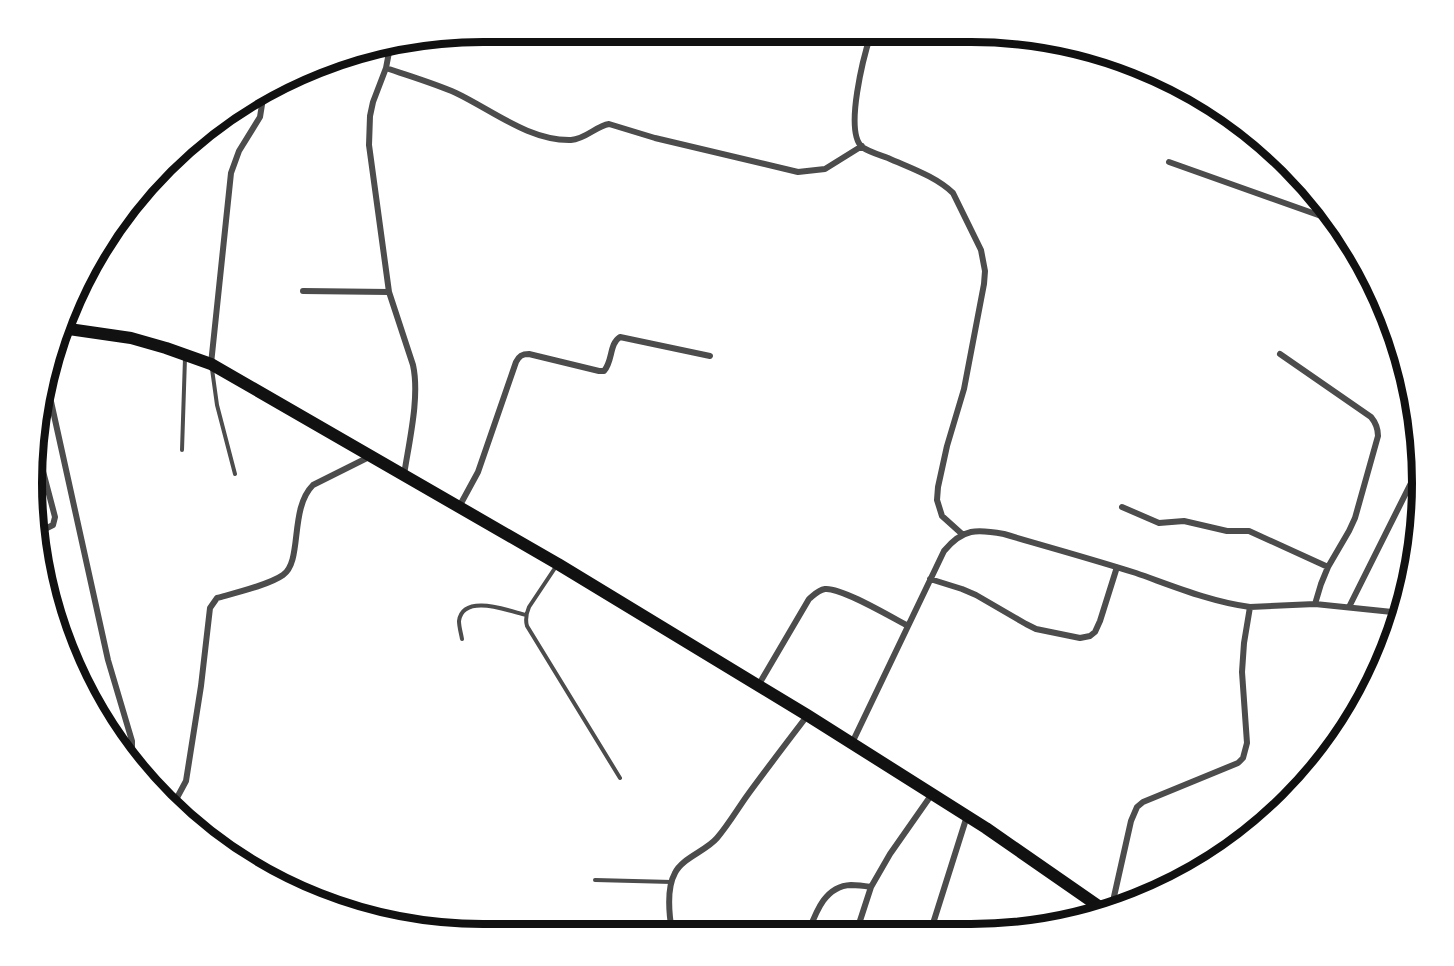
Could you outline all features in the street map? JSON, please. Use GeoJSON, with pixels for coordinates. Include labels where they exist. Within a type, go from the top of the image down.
{"type":"FeatureCollection","features":[{"type":"Feature","properties":{"kind":"main road"},"geometry":{"type":"LineString","coordinates":[[70,329],[131,338],[211,364],[558,564],[807,715],[967,816],[1096,904]]}},
{"type":"Feature","properties":{"kind":"street"},"geometry":{"type":"LineString","coordinates":[[868,42],[855,105],[855,134],[862,146],[926,175],[946,186],[953,193],[981,250],[985,271],[963,389],[946,446],[937,500],[942,516],[962,534]]}},
{"type":"Feature","properties":{"kind":"street"},"geometry":{"type":"LineString","coordinates":[[389,52],[386,68],[373,102],[369,137],[389,292],[416,377],[416,392],[404,475]]}},
{"type":"Feature","properties":{"kind":"street"},"geometry":{"type":"LineString","coordinates":[[386,68],[456,93],[527,130],[562,140],[575,140],[609,124],[656,138],[798,172],[825,169],[862,146]]}},
{"type":"Feature","properties":{"kind":"street"},"geometry":{"type":"LineString","coordinates":[[211,364],[231,173],[239,151],[260,117],[263,101]]}},
{"type":"Feature","properties":{"kind":"street"},"geometry":{"type":"LineString","coordinates":[[1169,162],[1322,216]]}},
{"type":"Feature","properties":{"kind":"street"},"geometry":{"type":"LineString","coordinates":[[303,291],[389,292]]}},
{"type":"Feature","properties":{"kind":"street"},"geometry":{"type":"LineString","coordinates":[[459,507],[478,472],[516,362],[523,354],[604,371],[609,364],[614,342],[620,337],[710,357]]}},
{"type":"Feature","properties":{"kind":"street"},"geometry":{"type":"LineString","coordinates":[[1280,354],[1371,417],[1378,430],[1355,518],[1328,567],[1315,604]]}},
{"type":"Feature","properties":{"kind":"street"},"geometry":{"type":"LineString","coordinates":[[50,397],[108,660],[132,741],[131,748]]}},
{"type":"Feature","properties":{"kind":"street"},"geometry":{"type":"LineString","coordinates":[[176,800],[186,781],[201,686],[210,608],[217,598],[273,580],[286,573],[293,559],[300,508],[307,491],[314,485],[371,456]]}},
{"type":"Feature","properties":{"kind":"street"},"geometry":{"type":"LineString","coordinates":[[42,469],[55,517],[49,528],[45,528]]}},
{"type":"Feature","properties":{"kind":"street"},"geometry":{"type":"LineString","coordinates":[[1349,608],[1412,480]]}},
{"type":"Feature","properties":{"kind":"street"},"geometry":{"type":"LineString","coordinates":[[1122,507],[1159,523],[1184,522],[1227,531],[1249,531],[1328,567]]}},
{"type":"Feature","properties":{"kind":"street"},"geometry":{"type":"LineString","coordinates":[[852,743],[944,551],[962,534],[988,531],[1004,534],[1218,600],[1250,607],[1315,604],[1393,612]]}},
{"type":"Feature","properties":{"kind":"street"},"geometry":{"type":"LineString","coordinates":[[930,579],[975,594],[1036,628],[1080,638],[1090,636],[1095,632],[1117,567]]}},
{"type":"Feature","properties":{"kind":"street"},"geometry":{"type":"LineString","coordinates":[[758,686],[809,599],[819,591],[827,589],[844,593],[908,626]]}},
{"type":"Feature","properties":{"kind":"street"},"geometry":{"type":"LineString","coordinates":[[1111,901],[1131,821],[1137,807],[1143,802],[1238,763],[1243,758],[1247,743],[1242,658],[1250,607]]}},
{"type":"Feature","properties":{"kind":"street"},"geometry":{"type":"LineString","coordinates":[[671,924],[672,882],[675,872],[718,837],[807,715]]}},
{"type":"Feature","properties":{"kind":"street"},"geometry":{"type":"LineString","coordinates":[[859,924],[871,886],[890,854],[932,794]]}},
{"type":"Feature","properties":{"kind":"street"},"geometry":{"type":"LineString","coordinates":[[933,924],[967,816]]}},
{"type":"Feature","properties":{"kind":"street"},"geometry":{"type":"LineString","coordinates":[[812,924],[817,910],[831,892],[839,887],[850,885],[871,886]]}},
{"type":"Feature","properties":{"kind":"lane"},"geometry":{"type":"LineString","coordinates":[[182,450],[185,355]]}},
{"type":"Feature","properties":{"kind":"lane"},"geometry":{"type":"LineString","coordinates":[[211,364],[216,398],[235,474]]}},
{"type":"Feature","properties":{"kind":"lane"},"geometry":{"type":"LineString","coordinates":[[558,564],[525,620],[620,778]]}},
{"type":"Feature","properties":{"kind":"lane"},"geometry":{"type":"LineString","coordinates":[[462,639],[459,620],[465,610],[470,607],[488,605],[526,615]]}},
{"type":"Feature","properties":{"kind":"lane"},"geometry":{"type":"LineString","coordinates":[[595,880],[672,882]]}}]}
